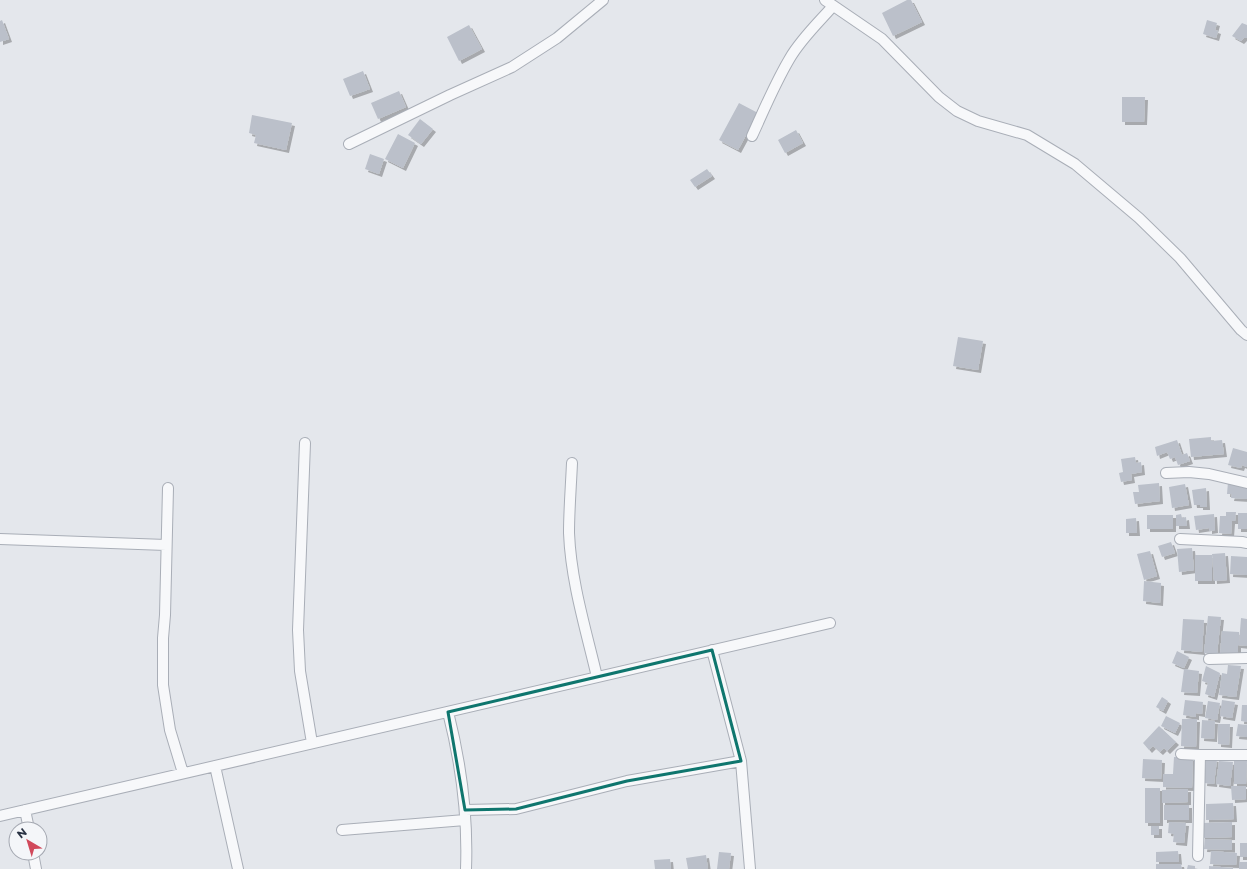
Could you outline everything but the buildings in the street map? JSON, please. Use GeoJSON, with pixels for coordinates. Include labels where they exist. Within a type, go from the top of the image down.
{"type":"FeatureCollection","features":[{"type":"Feature","properties":{"kind":"street"},"geometry":{"type":"LineString","coordinates":[[349,144],[512,67],[557,38],[603,0]]}},
{"type":"Feature","properties":{"kind":"street"},"geometry":{"type":"LineString","coordinates":[[752,136],[775,85],[790,58],[829,3],[882,39],[939,97],[957,111],[978,121],[1027,135],[1075,164],[1139,218],[1180,258],[1241,330],[1247,335]]}},
{"type":"Feature","properties":{"kind":"street"},"geometry":{"type":"LineString","coordinates":[[305,443],[298,630],[300,671],[312,743]]}},
{"type":"Feature","properties":{"kind":"street"},"geometry":{"type":"LineString","coordinates":[[572,463],[569,533],[580,608],[597,677]]}},
{"type":"Feature","properties":{"kind":"street"},"geometry":{"type":"LineString","coordinates":[[1166,473],[1189,472],[1209,474],[1247,483]]}},
{"type":"Feature","properties":{"kind":"street"},"geometry":{"type":"LineString","coordinates":[[168,488],[163,685],[170,730],[183,773]]}},
{"type":"Feature","properties":{"kind":"street"},"geometry":{"type":"LineString","coordinates":[[0,539],[166,546]]}},
{"type":"Feature","properties":{"kind":"street"},"geometry":{"type":"LineString","coordinates":[[1180,539],[1247,543]]}},
{"type":"Feature","properties":{"kind":"street"},"geometry":{"type":"LineString","coordinates":[[0,816],[830,623]]}},
{"type":"Feature","properties":{"kind":"street"},"geometry":{"type":"LineString","coordinates":[[712,650],[740,761],[750,869]]}},
{"type":"Feature","properties":{"kind":"street"},"geometry":{"type":"LineString","coordinates":[[1209,659],[1247,658]]}},
{"type":"Feature","properties":{"kind":"street"},"geometry":{"type":"LineString","coordinates":[[448,712],[459,760],[465,815],[466,869]]}},
{"type":"Feature","properties":{"kind":"street"},"geometry":{"type":"LineString","coordinates":[[1181,754],[1247,755]]}},
{"type":"Feature","properties":{"kind":"street"},"geometry":{"type":"LineString","coordinates":[[1198,856],[1200,755]]}},
{"type":"Feature","properties":{"kind":"street"},"geometry":{"type":"LineString","coordinates":[[342,830],[516,809],[627,781],[740,761]]}},
{"type":"Feature","properties":{"kind":"street"},"geometry":{"type":"LineString","coordinates":[[215,766],[238,869]]}},
{"type":"Feature","properties":{"kind":"street"},"geometry":{"type":"LineString","coordinates":[[25,810],[27,821]]}},
{"type":"Feature","properties":{"kind":"highlighted area"},"geometry":{"type":"Polygon","coordinates":[[[712,650],[741,761],[627,781],[516,809],[465,810],[448,712],[712,650]]]}}]}
